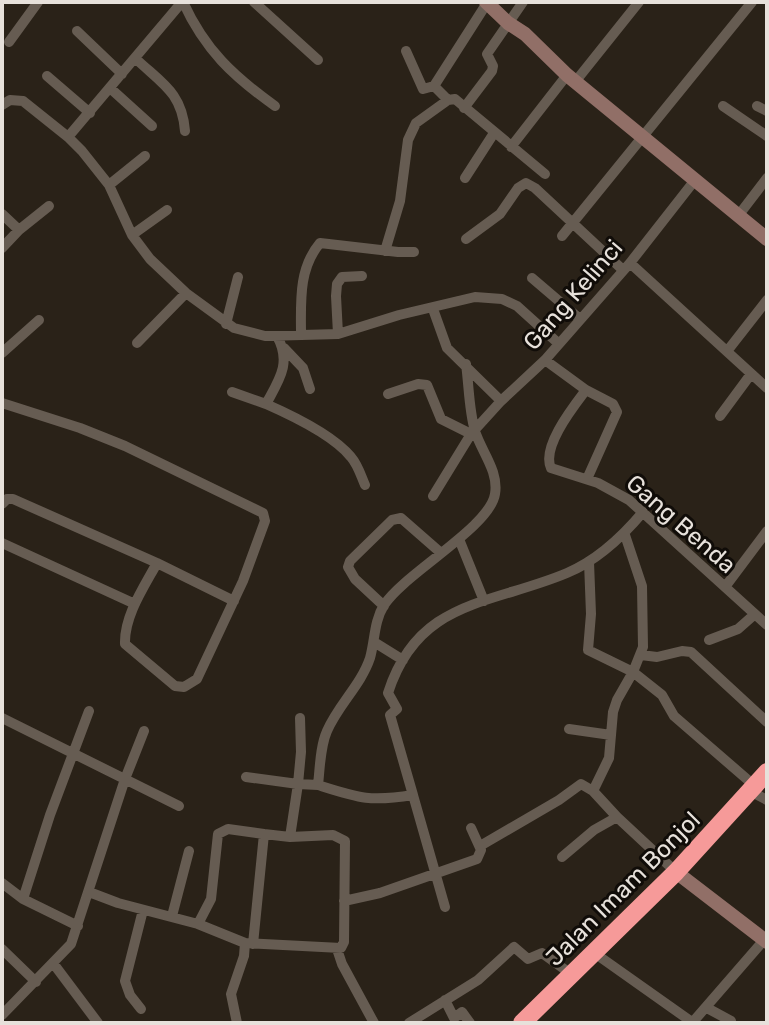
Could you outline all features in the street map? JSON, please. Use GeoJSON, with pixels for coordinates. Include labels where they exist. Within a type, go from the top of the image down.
{"type":"FeatureCollection","features":[{"type":"Feature","properties":{"kind":"highway","name":"Jalan Imam Bonjol"},"geometry":{"type":"LineString","coordinates":[[522,1023],[760,788]]}},
{"type":"Feature","properties":{"kind":"main road"},"geometry":{"type":"LineString","coordinates":[[487,2],[571,78],[767,239]]}},
{"type":"Feature","properties":{"kind":"main road"},"geometry":{"type":"LineString","coordinates":[[676,872],[766,941]]}},
{"type":"Feature","properties":{"kind":"street"},"geometry":{"type":"LineString","coordinates":[[9,42],[38,2]]}},
{"type":"Feature","properties":{"kind":"street"},"geometry":{"type":"LineString","coordinates":[[68,137],[183,2],[197,33],[212,51],[231,72],[275,106]]}},
{"type":"Feature","properties":{"kind":"street"},"geometry":{"type":"LineString","coordinates":[[254,2],[318,60]]}},
{"type":"Feature","properties":{"kind":"street"},"geometry":{"type":"LineString","coordinates":[[406,51],[423,89],[434,86],[487,2]]}},
{"type":"Feature","properties":{"kind":"street"},"geometry":{"type":"LineString","coordinates":[[464,108],[492,71],[487,54],[523,2]]}},
{"type":"Feature","properties":{"kind":"street"},"geometry":{"type":"LineString","coordinates":[[511,147],[639,2]]}},
{"type":"Feature","properties":{"kind":"street"},"geometry":{"type":"LineString","coordinates":[[562,236],[752,2]]}},
{"type":"Feature","properties":{"kind":"street"},"geometry":{"type":"LineString","coordinates":[[77,31],[122,74]]}},
{"type":"Feature","properties":{"kind":"street"},"geometry":{"type":"LineString","coordinates":[[135,58],[178,99],[185,131]]}},
{"type":"Feature","properties":{"kind":"street"},"geometry":{"type":"LineString","coordinates":[[47,76],[90,113]]}},
{"type":"Feature","properties":{"kind":"street"},"geometry":{"type":"LineString","coordinates":[[434,86],[448,100]]}},
{"type":"Feature","properties":{"kind":"street"},"geometry":{"type":"LineString","coordinates":[[110,88],[152,126]]}},
{"type":"Feature","properties":{"kind":"street"},"geometry":{"type":"LineString","coordinates":[[385,251],[400,201],[408,140],[416,123],[448,100],[455,99],[545,174]]}},
{"type":"Feature","properties":{"kind":"street"},"geometry":{"type":"LineString","coordinates":[[2,105],[10,100],[23,101],[68,137],[109,185],[132,235],[150,259],[186,293],[226,324],[252,333],[277,336],[338,334],[399,315],[475,297],[502,299],[517,306],[558,343]]}},
{"type":"Feature","properties":{"kind":"street"},"geometry":{"type":"LineString","coordinates":[[723,106],[767,136]]}},
{"type":"Feature","properties":{"kind":"street"},"geometry":{"type":"LineString","coordinates":[[465,178],[494,133]]}},
{"type":"Feature","properties":{"kind":"street"},"geometry":{"type":"LineString","coordinates":[[109,185],[145,156]]}},
{"type":"Feature","properties":{"kind":"street"},"geometry":{"type":"LineString","coordinates":[[738,216],[767,178]]}},
{"type":"Feature","properties":{"kind":"street","name":"Gang Kelinci"},"geometry":{"type":"LineString","coordinates":[[433,496],[473,433],[501,401],[545,360],[627,267],[695,180]]}},
{"type":"Feature","properties":{"kind":"street"},"geometry":{"type":"LineString","coordinates":[[466,239],[500,214],[518,188],[526,183],[728,350],[767,388]]}},
{"type":"Feature","properties":{"kind":"street"},"geometry":{"type":"LineString","coordinates":[[2,248],[49,206]]}},
{"type":"Feature","properties":{"kind":"street"},"geometry":{"type":"LineString","coordinates":[[132,235],[167,210]]}},
{"type":"Feature","properties":{"kind":"street"},"geometry":{"type":"LineString","coordinates":[[2,214],[19,230]]}},
{"type":"Feature","properties":{"kind":"street"},"geometry":{"type":"LineString","coordinates":[[301,335],[302,282],[314,250],[320,243],[414,252]]}},
{"type":"Feature","properties":{"kind":"street"},"geometry":{"type":"LineString","coordinates":[[338,334],[337,284],[342,277],[362,276]]}},
{"type":"Feature","properties":{"kind":"street"},"geometry":{"type":"LineString","coordinates":[[226,324],[238,277]]}},
{"type":"Feature","properties":{"kind":"street"},"geometry":{"type":"LineString","coordinates":[[532,278],[580,319]]}},
{"type":"Feature","properties":{"kind":"street"},"geometry":{"type":"LineString","coordinates":[[137,343],[186,293]]}},
{"type":"Feature","properties":{"kind":"street"},"geometry":{"type":"LineString","coordinates":[[728,350],[767,300]]}},
{"type":"Feature","properties":{"kind":"street"},"geometry":{"type":"LineString","coordinates":[[433,309],[447,348],[501,401]]}},
{"type":"Feature","properties":{"kind":"street"},"geometry":{"type":"LineString","coordinates":[[2,353],[39,320]]}},
{"type":"Feature","properties":{"kind":"street"},"geometry":{"type":"LineString","coordinates":[[277,336],[303,368],[310,389]]}},
{"type":"Feature","properties":{"kind":"street"},"geometry":{"type":"LineString","coordinates":[[266,404],[284,367],[284,348]]}},
{"type":"Feature","properties":{"kind":"street"},"geometry":{"type":"LineString","coordinates":[[545,360],[586,390],[613,404],[617,412],[587,479]]}},
{"type":"Feature","properties":{"kind":"street"},"geometry":{"type":"LineString","coordinates":[[318,785],[325,735],[364,673],[384,606],[405,583],[459,539],[495,498],[492,469],[473,433],[466,364]]}},
{"type":"Feature","properties":{"kind":"street"},"geometry":{"type":"LineString","coordinates":[[720,416],[751,374]]}},
{"type":"Feature","properties":{"kind":"street"},"geometry":{"type":"LineString","coordinates":[[388,394],[418,384],[427,385],[441,419],[473,433]]}},
{"type":"Feature","properties":{"kind":"street","name":"Gang Benda"},"geometry":{"type":"LineString","coordinates":[[586,390],[551,448],[548,464],[560,472],[587,479],[620,494],[767,625]]}},
{"type":"Feature","properties":{"kind":"street"},"geometry":{"type":"LineString","coordinates":[[232,392],[289,413],[345,451],[357,465],[365,485]]}},
{"type":"Feature","properties":{"kind":"street"},"geometry":{"type":"LineString","coordinates":[[2,403],[125,446],[263,513],[265,521],[234,601],[197,679],[184,687],[175,686],[125,644],[124,635],[135,604],[157,563]]}},
{"type":"Feature","properties":{"kind":"street"},"geometry":{"type":"LineString","coordinates":[[2,504],[7,499],[13,499],[234,601]]}},
{"type":"Feature","properties":{"kind":"street"},"geometry":{"type":"LineString","coordinates":[[445,907],[390,715],[397,709],[388,693],[403,660],[419,636],[434,622],[589,562],[625,535],[643,512]]}},
{"type":"Feature","properties":{"kind":"street"},"geometry":{"type":"LineString","coordinates":[[384,606],[355,579],[348,567],[350,561],[392,520],[401,518],[441,553]]}},
{"type":"Feature","properties":{"kind":"street"},"geometry":{"type":"LineString","coordinates":[[725,587],[767,531]]}},
{"type":"Feature","properties":{"kind":"street"},"geometry":{"type":"LineString","coordinates":[[593,791],[609,758],[617,700],[641,655],[642,586],[625,535]]}},
{"type":"Feature","properties":{"kind":"street"},"geometry":{"type":"LineString","coordinates":[[459,539],[484,601]]}},
{"type":"Feature","properties":{"kind":"street"},"geometry":{"type":"LineString","coordinates":[[2,543],[135,604]]}},
{"type":"Feature","properties":{"kind":"street","name":"Jalan Imam Bonjol"},"geometry":{"type":"LineString","coordinates":[[589,562],[591,614],[588,650],[633,672],[662,695],[674,716],[760,788]]}},
{"type":"Feature","properties":{"kind":"street"},"geometry":{"type":"LineString","coordinates":[[709,640],[738,629],[755,614]]}},
{"type":"Feature","properties":{"kind":"street"},"geometry":{"type":"LineString","coordinates":[[374,642],[403,660]]}},
{"type":"Feature","properties":{"kind":"street"},"geometry":{"type":"LineString","coordinates":[[641,655],[657,657],[691,652],[767,722]]}},
{"type":"Feature","properties":{"kind":"street"},"geometry":{"type":"LineString","coordinates":[[23,899],[72,751],[89,711]]}},
{"type":"Feature","properties":{"kind":"street"},"geometry":{"type":"LineString","coordinates":[[2,718],[179,806]]}},
{"type":"Feature","properties":{"kind":"street"},"geometry":{"type":"LineString","coordinates":[[290,837],[301,752],[300,718]]}},
{"type":"Feature","properties":{"kind":"street"},"geometry":{"type":"LineString","coordinates":[[569,729],[611,735]]}},
{"type":"Feature","properties":{"kind":"street"},"geometry":{"type":"LineString","coordinates":[[2,1015],[71,944],[125,779],[144,731]]}},
{"type":"Feature","properties":{"kind":"street"},"geometry":{"type":"LineString","coordinates":[[246,777],[318,785],[365,799],[413,795]]}},
{"type":"Feature","properties":{"kind":"street"},"geometry":{"type":"LineString","coordinates":[[480,846],[559,800],[575,786],[587,785],[676,872]]}},
{"type":"Feature","properties":{"kind":"street"},"geometry":{"type":"LineString","coordinates":[[562,857],[594,830],[617,817]]}},
{"type":"Feature","properties":{"kind":"street"},"geometry":{"type":"LineString","coordinates":[[344,901],[380,893],[477,859],[481,854],[480,846],[471,828]]}},
{"type":"Feature","properties":{"kind":"street"},"geometry":{"type":"LineString","coordinates":[[89,892],[198,924],[249,943],[337,949],[344,945],[345,841],[333,835],[290,837],[228,829],[218,834],[211,899],[198,924]]}},
{"type":"Feature","properties":{"kind":"street"},"geometry":{"type":"LineString","coordinates":[[223,1023],[236,1019],[232,987],[249,943],[264,834]]}},
{"type":"Feature","properties":{"kind":"street"},"geometry":{"type":"LineString","coordinates":[[172,916],[189,851]]}},
{"type":"Feature","properties":{"kind":"street"},"geometry":{"type":"LineString","coordinates":[[2,883],[23,899],[78,926]]}},
{"type":"Feature","properties":{"kind":"street"},"geometry":{"type":"LineString","coordinates":[[141,1009],[130,995],[125,981],[143,910]]}},
{"type":"Feature","properties":{"kind":"street"},"geometry":{"type":"LineString","coordinates":[[593,952],[692,1023],[766,941]]}},
{"type":"Feature","properties":{"kind":"street"},"geometry":{"type":"LineString","coordinates":[[409,1023],[478,980],[514,947],[528,959],[542,953],[571,974]]}},
{"type":"Feature","properties":{"kind":"street"},"geometry":{"type":"LineString","coordinates":[[2,949],[36,982]]}},
{"type":"Feature","properties":{"kind":"street"},"geometry":{"type":"LineString","coordinates":[[337,949],[374,1023]]}},
{"type":"Feature","properties":{"kind":"street"},"geometry":{"type":"LineString","coordinates":[[53,963],[98,1023]]}},
{"type":"Feature","properties":{"kind":"street"},"geometry":{"type":"LineString","coordinates":[[445,1000],[454,1018],[462,1012],[470,1023]]}},
{"type":"Feature","properties":{"kind":"street"},"geometry":{"type":"LineString","coordinates":[[707,1008],[731,1021]]}}]}
